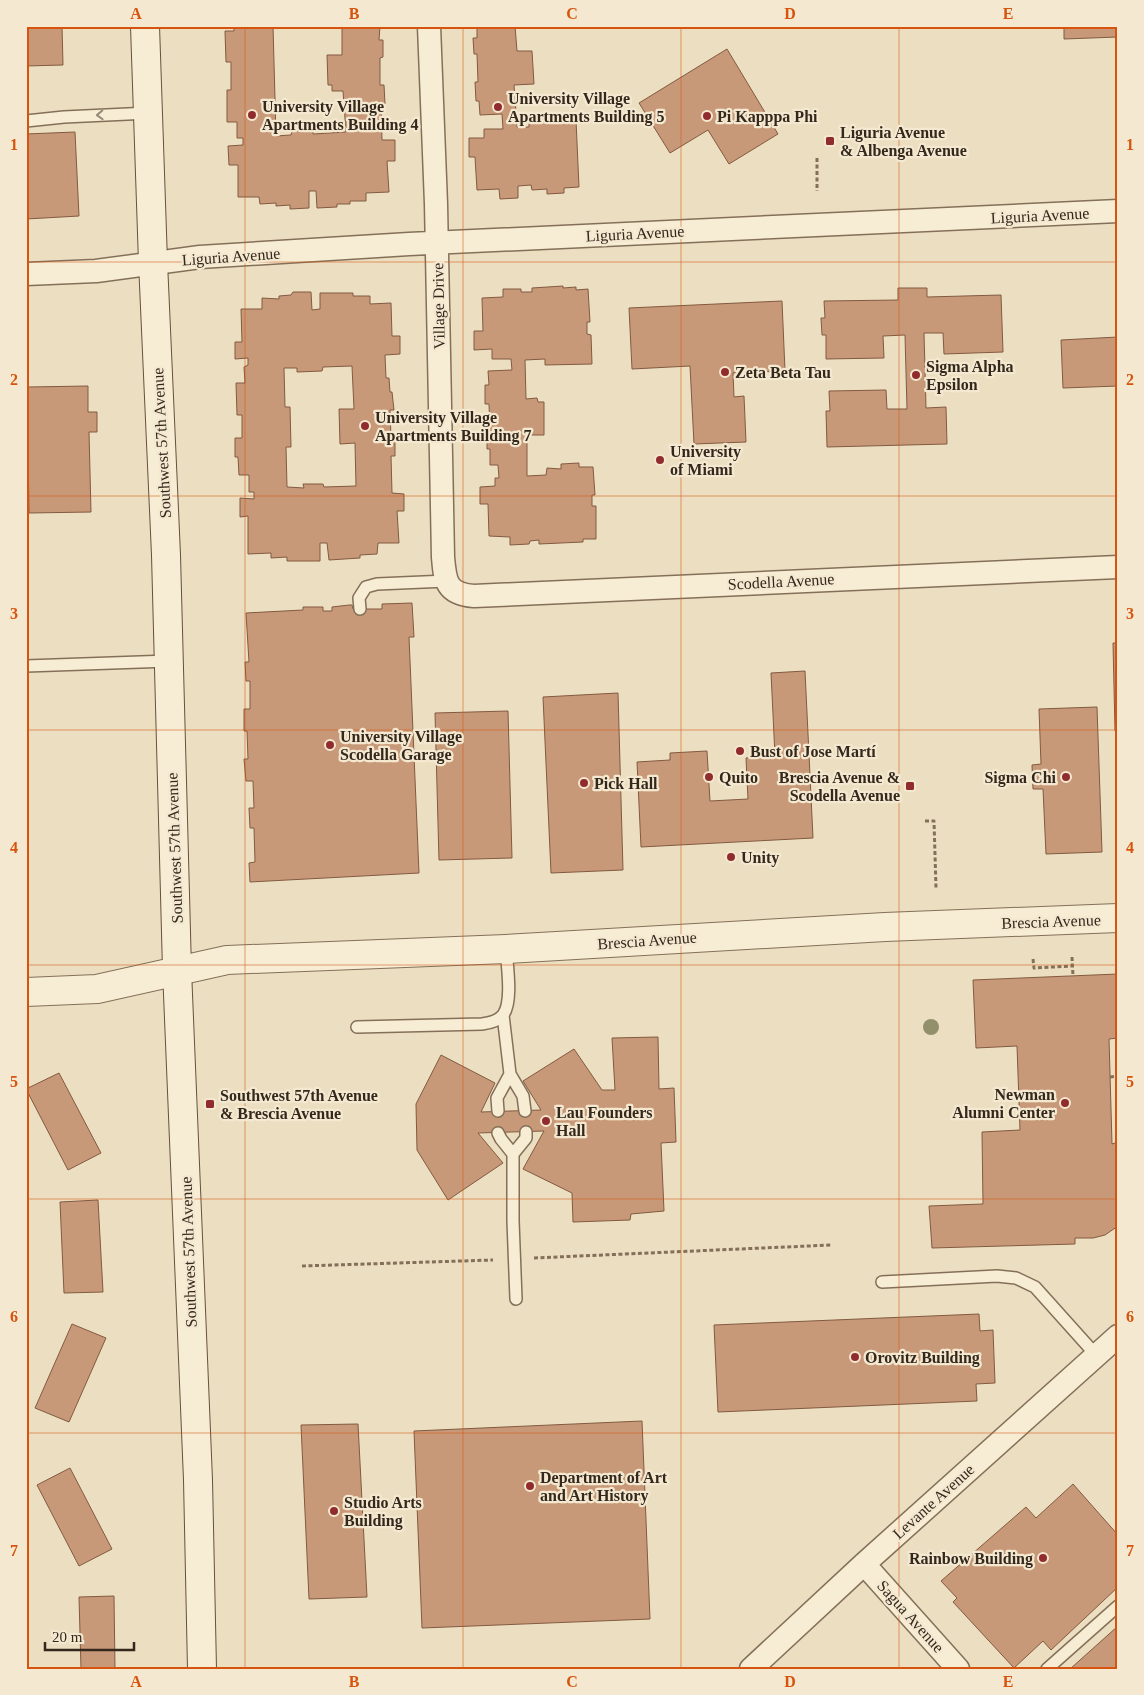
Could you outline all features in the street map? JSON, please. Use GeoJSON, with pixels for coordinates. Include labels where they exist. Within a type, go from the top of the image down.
{"type":"FeatureCollection","features":[{"type":"Feature","properties":{"kind":"main road","name":"Southwest 57th Avenue"},"geometry":{"type":"LineString","coordinates":[[145,26],[169,661],[177,970],[198,1480],[202,1669]]}},
{"type":"Feature","properties":{"kind":"main road","name":"Brescia Avenue"},"geometry":{"type":"LineString","coordinates":[[26,992],[97,989],[228,960],[506,949],[885,927],[1118,918]]}},
{"type":"Feature","properties":{"kind":"street","name":"Village Drive"},"geometry":{"type":"LineString","coordinates":[[429,26],[443,557],[448,583]]}},
{"type":"Feature","properties":{"kind":"street","name":"Liguria Avenue"},"geometry":{"type":"LineString","coordinates":[[26,274],[96,271],[200,257],[436,242],[1118,211]]}},
{"type":"Feature","properties":{"kind":"street","name":"Scodella Avenue"},"geometry":{"type":"LineString","coordinates":[[448,583],[454,592],[462,596],[474,596],[1118,567]]}},
{"type":"Feature","properties":{"kind":"street","name":"Levante Avenue"},"geometry":{"type":"LineString","coordinates":[[751,1669],[864,1564],[1118,1336]]}},
{"type":"Feature","properties":{"kind":"street","name":"Sagua Avenue"},"geometry":{"type":"LineString","coordinates":[[864,1564],[958,1669]]}},
{"type":"Feature","properties":{"kind":"lane"},"geometry":{"type":"LineString","coordinates":[[26,121],[64,117],[149,113]]}},
{"type":"Feature","properties":{"kind":"lane"},"geometry":{"type":"LineString","coordinates":[[360,609],[359,598],[366,587],[377,584],[448,583]]}},
{"type":"Feature","properties":{"kind":"lane"},"geometry":{"type":"LineString","coordinates":[[26,666],[169,661]]}},
{"type":"Feature","properties":{"kind":"lane"},"geometry":{"type":"LineString","coordinates":[[506,949],[508,1003],[503,1015],[510,1074],[523,1096],[525,1110]]}},
{"type":"Feature","properties":{"kind":"lane"},"geometry":{"type":"LineString","coordinates":[[357,1027],[482,1024],[494,1022],[503,1015]]}},
{"type":"Feature","properties":{"kind":"lane"},"geometry":{"type":"LineString","coordinates":[[498,1111],[497,1098],[510,1074]]}},
{"type":"Feature","properties":{"kind":"lane"},"geometry":{"type":"LineString","coordinates":[[513,1154],[526,1138],[526,1132]]}},
{"type":"Feature","properties":{"kind":"lane"},"geometry":{"type":"LineString","coordinates":[[498,1133],[513,1154],[516,1299]]}},
{"type":"Feature","properties":{"kind":"lane"},"geometry":{"type":"LineString","coordinates":[[882,1282],[997,1276],[1016,1278],[1035,1287],[1096,1354]]}},
{"type":"Feature","properties":{"kind":"lane"},"geometry":{"type":"LineString","coordinates":[[1047,1669],[1118,1606]]}},
{"type":"Feature","properties":{"kind":"path"},"geometry":{"type":"LineString","coordinates":[[817,158],[818,191]]}},
{"type":"Feature","properties":{"kind":"path"},"geometry":{"type":"LineString","coordinates":[[925,821],[934,821],[936,888]]}},
{"type":"Feature","properties":{"kind":"path"},"geometry":{"type":"LineString","coordinates":[[1072,957],[1073,976]]}},
{"type":"Feature","properties":{"kind":"path"},"geometry":{"type":"LineString","coordinates":[[1033,959],[1034,968],[1072,966]]}},
{"type":"Feature","properties":{"kind":"path"},"geometry":{"type":"LineString","coordinates":[[1110,1077],[1118,1076]]}},
{"type":"Feature","properties":{"kind":"path"},"geometry":{"type":"LineString","coordinates":[[302,1266],[514,1260],[831,1245]]}},
{"type":"Feature","properties":{"kind":"building"},"geometry":{"type":"Polygon","coordinates":[[[26,26],[62,26],[63,65],[26,66],[26,26]]]}},
{"type":"Feature","properties":{"kind":"building","name":"University Village Apartments Building 4"},"geometry":{"type":"Polygon","coordinates":[[[234,26],[273,26],[276,136],[291,135],[292,131],[313,130],[313,134],[346,132],[343,91],[332,91],[332,85],[328,85],[327,55],[342,55],[342,26],[380,26],[379,40],[383,40],[383,57],[380,58],[380,85],[384,85],[385,104],[381,103],[382,140],[395,140],[395,161],[387,161],[389,192],[366,193],[366,201],[350,201],[350,204],[337,204],[337,207],[317,208],[316,191],[309,191],[309,208],[290,209],[290,205],[276,206],[276,203],[260,204],[259,197],[238,197],[238,165],[229,165],[228,146],[243,145],[243,138],[237,138],[237,122],[227,122],[227,90],[231,90],[231,62],[226,62],[225,31],[234,31],[234,26]]]}},
{"type":"Feature","properties":{"kind":"building","name":"University Village Apartments Building 5"},"geometry":{"type":"Polygon","coordinates":[[[477,26],[515,26],[517,51],[532,51],[534,84],[514,85],[517,127],[529,127],[529,120],[543,120],[543,115],[561,115],[563,119],[576,120],[579,187],[564,188],[564,193],[547,194],[547,189],[532,190],[531,185],[518,186],[518,198],[500,199],[499,189],[477,190],[475,157],[469,157],[469,138],[484,138],[484,129],[503,129],[502,114],[480,115],[479,101],[476,101],[475,82],[478,82],[477,54],[474,54],[473,38],[477,38],[477,26]]]}},
{"type":"Feature","properties":{"kind":"building"},"geometry":{"type":"Polygon","coordinates":[[[1064,26],[1118,26],[1118,37],[1064,39],[1064,26]]]}},
{"type":"Feature","properties":{"kind":"building","name":"Pi Kapppa Phi"},"geometry":{"type":"Polygon","coordinates":[[[727,49],[778,134],[729,164],[708,130],[670,153],[639,103],[727,49]]]}},
{"type":"Feature","properties":{"kind":"building"},"geometry":{"type":"Polygon","coordinates":[[[75,132],[79,216],[26,219],[26,134],[75,132]]]}},
{"type":"Feature","properties":{"kind":"building"},"geometry":{"type":"Polygon","coordinates":[[[563,286],[563,288],[576,287],[576,290],[588,289],[590,322],[587,322],[587,334],[591,335],[592,364],[545,365],[545,359],[525,360],[526,399],[537,398],[538,402],[544,402],[544,435],[527,435],[527,476],[546,475],[547,468],[561,469],[561,464],[579,463],[579,467],[593,467],[595,495],[592,495],[592,506],[596,506],[596,539],[583,539],[583,542],[539,544],[539,540],[530,541],[529,544],[510,545],[510,537],[489,536],[488,504],[480,504],[480,487],[495,486],[495,478],[499,478],[498,465],[490,465],[490,449],[487,449],[487,431],[490,431],[489,404],[485,404],[485,385],[489,385],[488,371],[512,370],[511,359],[492,359],[492,349],[474,350],[474,331],[483,331],[482,298],[503,297],[503,289],[521,289],[521,292],[532,292],[532,288],[563,286]]]}},
{"type":"Feature","properties":{"kind":"building","name":"Sigma Alpha Epsilon"},"geometry":{"type":"Polygon","coordinates":[[[898,288],[927,288],[927,297],[1001,295],[1003,352],[944,354],[943,333],[924,333],[926,408],[946,407],[947,444],[827,447],[826,411],[830,411],[829,391],[886,390],[887,409],[907,409],[905,335],[883,336],[884,358],[826,359],[826,335],[822,335],[821,318],[825,318],[824,301],[898,300],[898,288]]]}},
{"type":"Feature","properties":{"kind":"building","name":"University Village Apartments Building 7"},"geometry":{"type":"Polygon","coordinates":[[[293,292],[311,292],[312,310],[320,309],[320,293],[353,293],[353,296],[370,296],[370,304],[391,303],[392,336],[400,336],[400,354],[385,355],[386,378],[389,378],[394,410],[390,410],[391,438],[395,438],[395,456],[391,456],[392,493],[404,494],[404,511],[397,511],[399,543],[378,543],[377,554],[360,555],[360,558],[329,560],[327,543],[320,543],[320,561],[287,561],[287,557],[271,558],[271,553],[248,554],[248,516],[240,517],[240,498],[254,499],[254,492],[249,492],[249,475],[239,475],[238,457],[235,457],[235,438],[242,438],[242,415],[237,415],[236,383],[245,383],[244,367],[248,365],[248,358],[235,359],[235,342],[242,342],[241,309],[262,309],[262,298],[279,299],[279,296],[291,295],[293,292]],[[352,366],[323,367],[322,371],[297,372],[297,368],[284,368],[285,407],[290,407],[291,447],[286,447],[287,487],[304,488],[303,484],[323,484],[324,487],[356,486],[355,443],[340,444],[339,409],[354,409],[352,366]]]}},
{"type":"Feature","properties":{"kind":"building","name":"Zeta Beta Tau"},"geometry":{"type":"Polygon","coordinates":[[[782,301],[785,371],[733,373],[734,397],[744,396],[746,442],[694,444],[690,366],[632,369],[629,308],[782,301]]]}},
{"type":"Feature","properties":{"kind":"building"},"geometry":{"type":"Polygon","coordinates":[[[1118,337],[1118,386],[1063,388],[1061,340],[1118,337]]]}},
{"type":"Feature","properties":{"kind":"building"},"geometry":{"type":"Polygon","coordinates":[[[88,386],[88,412],[97,412],[97,432],[89,432],[91,512],[29,513],[27,387],[88,386]]]}},
{"type":"Feature","properties":{"kind":"building","name":"University Village Scodella Garage"},"geometry":{"type":"Polygon","coordinates":[[[412,603],[414,637],[409,637],[419,873],[250,882],[249,863],[255,862],[254,828],[250,828],[249,808],[254,808],[253,781],[246,781],[244,759],[248,759],[247,731],[244,731],[244,709],[250,709],[250,681],[246,681],[245,662],[249,662],[246,613],[303,610],[303,607],[323,607],[323,611],[332,611],[332,607],[349,605],[352,605],[353,609],[382,609],[382,604],[412,603]]]}},
{"type":"Feature","properties":{"kind":"building"},"geometry":{"type":"Polygon","coordinates":[[[1113,643],[1118,643],[1118,731],[1115,731],[1113,643]]]}},
{"type":"Feature","properties":{"kind":"building"},"geometry":{"type":"Polygon","coordinates":[[[805,671],[813,838],[641,847],[637,762],[670,760],[670,753],[707,751],[710,801],[748,799],[746,758],[775,756],[771,673],[805,671]]]}},
{"type":"Feature","properties":{"kind":"building","name":"Pick Hall"},"geometry":{"type":"Polygon","coordinates":[[[618,693],[623,870],[551,873],[543,697],[618,693]]]}},
{"type":"Feature","properties":{"kind":"building","name":"Sigma Chi"},"geometry":{"type":"Polygon","coordinates":[[[1097,707],[1102,852],[1046,854],[1043,789],[1033,789],[1032,765],[1041,764],[1039,709],[1097,707]]]}},
{"type":"Feature","properties":{"kind":"building"},"geometry":{"type":"Polygon","coordinates":[[[508,711],[512,858],[439,860],[435,713],[508,711]]]}},
{"type":"Feature","properties":{"kind":"building","name":"Newman Alumni Center"},"geometry":{"type":"Polygon","coordinates":[[[1118,974],[1118,1038],[1109,1039],[1112,1144],[1118,1142],[1118,1226],[1105,1235],[1093,1238],[1075,1238],[1075,1244],[932,1248],[929,1206],[983,1204],[982,1132],[1020,1130],[1017,1046],[976,1048],[973,980],[1118,974]]]}},
{"type":"Feature","properties":{"kind":"building","name":"Lau Founders Hall"},"geometry":{"type":"Polygon","coordinates":[[[658,1037],[659,1089],[674,1088],[676,1142],[661,1143],[664,1211],[631,1214],[630,1220],[573,1222],[572,1193],[523,1169],[544,1131],[478,1133],[503,1163],[448,1200],[417,1150],[416,1104],[441,1055],[495,1083],[481,1112],[541,1110],[523,1081],[574,1049],[602,1090],[615,1090],[612,1038],[658,1037]]]}},
{"type":"Feature","properties":{"kind":"building"},"geometry":{"type":"Polygon","coordinates":[[[59,1073],[101,1153],[68,1170],[26,1089],[59,1073]]]}},
{"type":"Feature","properties":{"kind":"building"},"geometry":{"type":"Polygon","coordinates":[[[98,1200],[103,1292],[64,1293],[60,1202],[98,1200]]]}},
{"type":"Feature","properties":{"kind":"building","name":"Orovitz Building"},"geometry":{"type":"Polygon","coordinates":[[[979,1314],[980,1331],[993,1330],[995,1383],[976,1384],[977,1401],[718,1412],[714,1325],[979,1314]]]}},
{"type":"Feature","properties":{"kind":"building"},"geometry":{"type":"Polygon","coordinates":[[[72,1324],[106,1338],[69,1422],[35,1408],[72,1324]]]}},
{"type":"Feature","properties":{"kind":"building","name":"Department of Art and Art History"},"geometry":{"type":"Polygon","coordinates":[[[642,1421],[650,1619],[422,1628],[414,1431],[642,1421]]]}},
{"type":"Feature","properties":{"kind":"building","name":"Studio Arts Building"},"geometry":{"type":"Polygon","coordinates":[[[358,1424],[367,1597],[309,1599],[301,1425],[358,1424]]]}},
{"type":"Feature","properties":{"kind":"building"},"geometry":{"type":"Polygon","coordinates":[[[70,1468],[112,1549],[79,1566],[37,1485],[70,1468]]]}},
{"type":"Feature","properties":{"kind":"building","name":"Rainbow Building"},"geometry":{"type":"Polygon","coordinates":[[[1073,1484],[1118,1535],[1118,1587],[1051,1650],[1043,1641],[1014,1668],[953,1602],[957,1598],[941,1581],[1026,1507],[1036,1518],[1073,1484]]]}},
{"type":"Feature","properties":{"kind":"building"},"geometry":{"type":"Polygon","coordinates":[[[114,1596],[115,1669],[81,1669],[79,1597],[114,1596]]]}},
{"type":"Feature","properties":{"kind":"building"},"geometry":{"type":"Polygon","coordinates":[[[1118,1626],[1118,1669],[1070,1669],[1118,1626]]]}},
{"type":"Feature","properties":{"kind":"place","name":"University Village Apartments Building 5"},"geometry":{"type":"Point","coordinates":[498,107]}},
{"type":"Feature","properties":{"kind":"place","name":"University Village Apartments Building 4"},"geometry":{"type":"Point","coordinates":[252,115]}},
{"type":"Feature","properties":{"kind":"place","name":"Pi Kapppa Phi"},"geometry":{"type":"Point","coordinates":[707,116]}},
{"type":"Feature","properties":{"kind":"place","name":"Liguria Avenue & Albenga Avenue"},"geometry":{"type":"Point","coordinates":[830,141]}},
{"type":"Feature","properties":{"kind":"place","name":"Zeta Beta Tau"},"geometry":{"type":"Point","coordinates":[725,372]}},
{"type":"Feature","properties":{"kind":"place","name":"Sigma Alpha Epsilon"},"geometry":{"type":"Point","coordinates":[916,375]}},
{"type":"Feature","properties":{"kind":"place","name":"University Village Apartments Building 7"},"geometry":{"type":"Point","coordinates":[365,426]}},
{"type":"Feature","properties":{"kind":"place","name":"University of Miami"},"geometry":{"type":"Point","coordinates":[660,460]}},
{"type":"Feature","properties":{"kind":"place","name":"University Village Scodella Garage"},"geometry":{"type":"Point","coordinates":[330,745]}},
{"type":"Feature","properties":{"kind":"place","name":"Bust of Jose Martí"},"geometry":{"type":"Point","coordinates":[740,751]}},
{"type":"Feature","properties":{"kind":"place","name":"Quito"},"geometry":{"type":"Point","coordinates":[709,777]}},
{"type":"Feature","properties":{"kind":"place","name":"Sigma Chi"},"geometry":{"type":"Point","coordinates":[1066,777]}},
{"type":"Feature","properties":{"kind":"place","name":"Pick Hall"},"geometry":{"type":"Point","coordinates":[584,783]}},
{"type":"Feature","properties":{"kind":"place","name":"Brescia Avenue & Scodella Avenue"},"geometry":{"type":"Point","coordinates":[910,786]}},
{"type":"Feature","properties":{"kind":"place","name":"Unity"},"geometry":{"type":"Point","coordinates":[731,857]}},
{"type":"Feature","properties":{"kind":"place","name":"Newman Alumni Center"},"geometry":{"type":"Point","coordinates":[1065,1103]}},
{"type":"Feature","properties":{"kind":"place","name":"Southwest 57th Avenue & Brescia Avenue"},"geometry":{"type":"Point","coordinates":[210,1104]}},
{"type":"Feature","properties":{"kind":"place","name":"Lau Founders Hall"},"geometry":{"type":"Point","coordinates":[546,1121]}},
{"type":"Feature","properties":{"kind":"place","name":"Orovitz Building"},"geometry":{"type":"Point","coordinates":[855,1357]}},
{"type":"Feature","properties":{"kind":"place","name":"Department of Art and Art History"},"geometry":{"type":"Point","coordinates":[530,1486]}},
{"type":"Feature","properties":{"kind":"place","name":"Studio Arts Building"},"geometry":{"type":"Point","coordinates":[334,1511]}},
{"type":"Feature","properties":{"kind":"place","name":"Rainbow Building"},"geometry":{"type":"Point","coordinates":[1043,1558]}}]}
